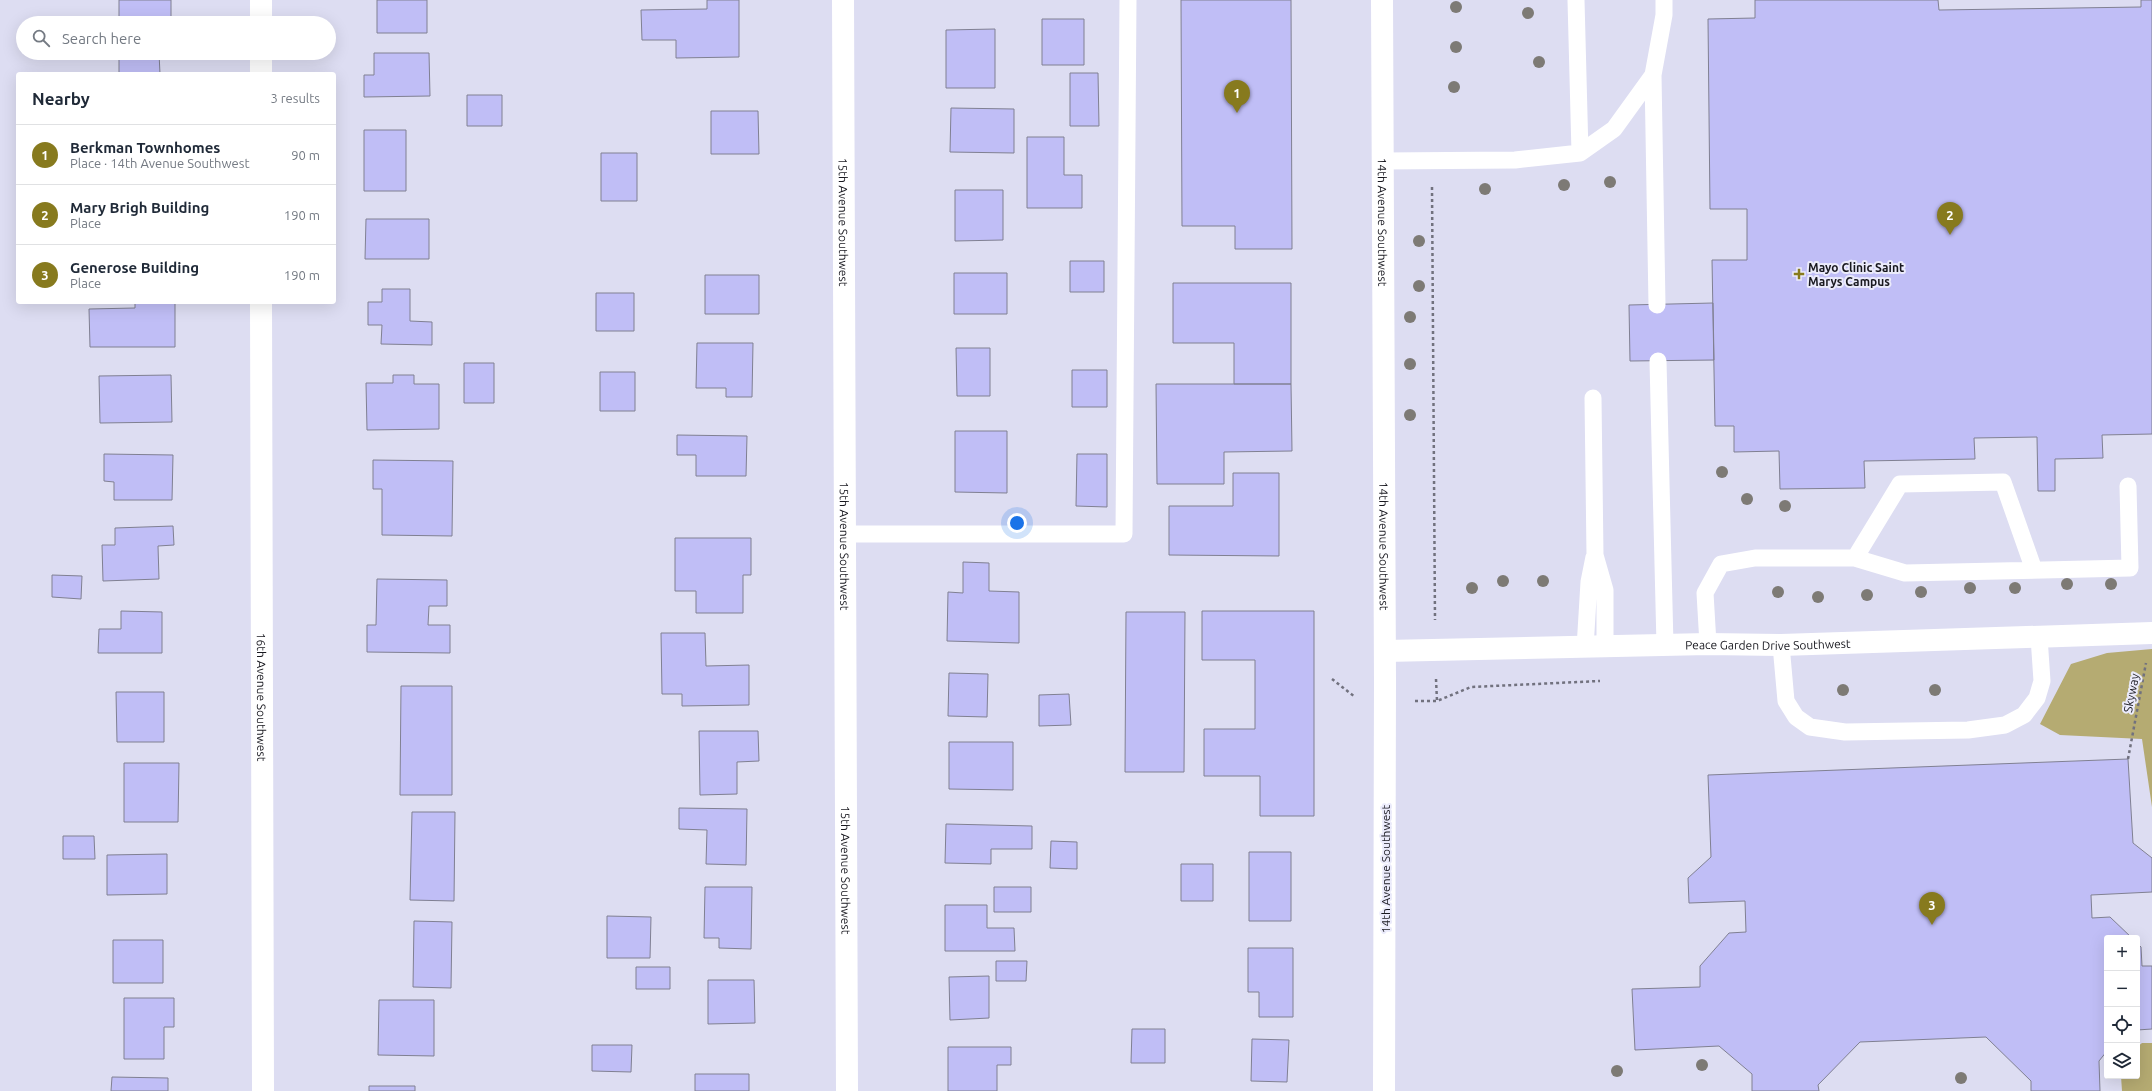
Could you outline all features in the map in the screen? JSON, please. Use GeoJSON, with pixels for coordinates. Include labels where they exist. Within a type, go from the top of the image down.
{"type":"FeatureCollection","features":[{"type":"Feature","properties":{"kind":"street"},"geometry":{"type":"LineString","coordinates":[[260,0],[261,16]]}},
{"type":"Feature","properties":{"kind":"street","name":"15th Avenue Southwest"},"geometry":{"type":"LineString","coordinates":[[843,0],[847,1091]]}},
{"type":"Feature","properties":{"kind":"street","name":"14th Avenue Southwest"},"geometry":{"type":"LineString","coordinates":[[1382,0],[1384,1091]]}},
{"type":"Feature","properties":{"kind":"street"},"geometry":{"type":"LineString","coordinates":[[261,60],[261,72]]}},
{"type":"Feature","properties":{"kind":"street","name":"16th Avenue Southwest"},"geometry":{"type":"LineString","coordinates":[[261,304],[263,1091]]}},
{"type":"Feature","properties":{"kind":"street","name":"Peace Garden Drive Southwest"},"geometry":{"type":"LineString","coordinates":[[1384,650],[1708,644],[1781,645],[2152,633]]}},
{"type":"Feature","properties":{"kind":"lane"},"geometry":{"type":"LineString","coordinates":[[845,534],[1124,534],[1128,0]]}},
{"type":"Feature","properties":{"kind":"lane"},"geometry":{"type":"LineString","coordinates":[[1576,0],[1580,153]]}},
{"type":"Feature","properties":{"kind":"lane"},"geometry":{"type":"LineString","coordinates":[[1657,305],[1653,75],[1664,15],[1664,0]]}},
{"type":"Feature","properties":{"kind":"lane"},"geometry":{"type":"LineString","coordinates":[[1383,161],[1514,160],[1580,153],[1614,128],[1653,75]]}},
{"type":"Feature","properties":{"kind":"lane"},"geometry":{"type":"LineString","coordinates":[[1658,361],[1664,645]]}},
{"type":"Feature","properties":{"kind":"lane"},"geometry":{"type":"LineString","coordinates":[[1593,398],[1595,555],[1605,590],[1595,647]]}},
{"type":"Feature","properties":{"kind":"lane"},"geometry":{"type":"LineString","coordinates":[[1855,558],[1900,484],[2003,482],[2034,570]]}},
{"type":"Feature","properties":{"kind":"lane"},"geometry":{"type":"LineString","coordinates":[[1708,644],[1705,593],[1721,564],[1755,558],[1855,558],[1904,573],[2130,568],[2128,486]]}},
{"type":"Feature","properties":{"kind":"lane"},"geometry":{"type":"LineString","coordinates":[[1781,645],[1786,701],[1796,717],[1810,727],[1844,732],[1968,730],[2004,725],[2024,715],[2037,698],[2042,681],[2039,637]]}},
{"type":"Feature","properties":{"kind":"path"},"geometry":{"type":"LineString","coordinates":[[1432,161],[1435,608]]}},
{"type":"Feature","properties":{"kind":"path","name":"Skyway"},"geometry":{"type":"LineString","coordinates":[[2128,759],[2146,660]]}},
{"type":"Feature","properties":{"kind":"path"},"geometry":{"type":"LineString","coordinates":[[1437,701],[1471,688],[1600,681]]}},
{"type":"Feature","properties":{"kind":"shaded area"},"geometry":{"type":"Polygon","coordinates":[[[2152,649],[2152,807],[2142,739],[2060,735],[2040,724],[2071,664],[2107,653],[2152,649]]]}},
{"type":"Feature","properties":{"kind":"shaded area"},"geometry":{"type":"Polygon","coordinates":[[[2142,1043],[2152,1043],[2152,1091],[2122,1091],[2121,1079],[2140,1079],[2140,1045],[2142,1043]]]}},
{"type":"Feature","properties":{"kind":"building"},"geometry":{"type":"Polygon","coordinates":[[[119,0],[171,0],[171,16],[119,16],[119,0]]]}},
{"type":"Feature","properties":{"kind":"building"},"geometry":{"type":"Polygon","coordinates":[[[377,0],[427,0],[427,33],[377,33],[377,0]]]}},
{"type":"Feature","properties":{"kind":"building"},"geometry":{"type":"Polygon","coordinates":[[[707,0],[739,0],[739,57],[676,58],[676,40],[642,40],[641,10],[707,9],[707,0]]]}},
{"type":"Feature","properties":{"kind":"building"},"geometry":{"type":"Polygon","coordinates":[[[1181,0],[1291,0],[1292,249],[1235,249],[1235,226],[1182,226],[1181,0]]]}},
{"type":"Feature","properties":{"kind":"building"},"geometry":{"type":"Polygon","coordinates":[[[1755,0],[1938,0],[1939,10],[2141,7],[2141,0],[2152,0],[2152,434],[2102,435],[2103,458],[2055,459],[2055,491],[2038,491],[2037,437],[1974,438],[1975,459],[1864,461],[1865,488],[1780,489],[1779,451],[1734,452],[1734,426],[1715,426],[1712,260],[1747,260],[1747,209],[1710,209],[1708,19],[1755,18],[1755,0]]]}},
{"type":"Feature","properties":{"kind":"building"},"geometry":{"type":"Polygon","coordinates":[[[1042,19],[1084,19],[1084,65],[1042,65],[1042,19]]]}},
{"type":"Feature","properties":{"kind":"building"},"geometry":{"type":"Polygon","coordinates":[[[995,29],[995,88],[946,88],[946,30],[995,29]]]}},
{"type":"Feature","properties":{"kind":"building"},"geometry":{"type":"Polygon","coordinates":[[[374,53],[429,53],[430,96],[364,97],[364,75],[374,75],[374,53]]]}},
{"type":"Feature","properties":{"kind":"building"},"geometry":{"type":"Polygon","coordinates":[[[119,60],[159,60],[160,72],[119,72],[119,60]]]}},
{"type":"Feature","properties":{"kind":"building"},"geometry":{"type":"Polygon","coordinates":[[[1070,73],[1098,73],[1099,126],[1070,126],[1070,73]]]}},
{"type":"Feature","properties":{"kind":"building"},"geometry":{"type":"Polygon","coordinates":[[[467,95],[502,95],[502,126],[467,126],[467,95]]]}},
{"type":"Feature","properties":{"kind":"building"},"geometry":{"type":"Polygon","coordinates":[[[951,108],[1014,109],[1014,153],[950,152],[951,108]]]}},
{"type":"Feature","properties":{"kind":"building"},"geometry":{"type":"Polygon","coordinates":[[[711,111],[758,111],[759,154],[711,154],[711,111]]]}},
{"type":"Feature","properties":{"kind":"building"},"geometry":{"type":"Polygon","coordinates":[[[364,130],[406,130],[406,191],[364,191],[364,130]]]}},
{"type":"Feature","properties":{"kind":"building"},"geometry":{"type":"Polygon","coordinates":[[[1027,137],[1064,137],[1064,175],[1082,175],[1082,208],[1027,208],[1027,137]]]}},
{"type":"Feature","properties":{"kind":"building"},"geometry":{"type":"Polygon","coordinates":[[[601,153],[637,153],[637,201],[601,201],[601,153]]]}},
{"type":"Feature","properties":{"kind":"building"},"geometry":{"type":"Polygon","coordinates":[[[955,190],[1003,190],[1003,240],[955,241],[955,190]]]}},
{"type":"Feature","properties":{"kind":"building"},"geometry":{"type":"Polygon","coordinates":[[[366,219],[429,219],[429,259],[365,259],[366,219]]]}},
{"type":"Feature","properties":{"kind":"building"},"geometry":{"type":"Polygon","coordinates":[[[1070,261],[1104,261],[1104,292],[1070,292],[1070,261]]]}},
{"type":"Feature","properties":{"kind":"building"},"geometry":{"type":"Polygon","coordinates":[[[954,273],[1007,273],[1007,314],[954,314],[954,273]]]}},
{"type":"Feature","properties":{"kind":"building"},"geometry":{"type":"Polygon","coordinates":[[[705,275],[759,275],[759,314],[705,314],[705,275]]]}},
{"type":"Feature","properties":{"kind":"building"},"geometry":{"type":"Polygon","coordinates":[[[1173,283],[1291,283],[1291,384],[1234,384],[1234,343],[1173,343],[1173,283]]]}},
{"type":"Feature","properties":{"kind":"building"},"geometry":{"type":"Polygon","coordinates":[[[382,289],[410,289],[410,321],[432,322],[432,345],[381,344],[382,325],[368,325],[368,302],[382,302],[382,289]]]}},
{"type":"Feature","properties":{"kind":"building"},"geometry":{"type":"Polygon","coordinates":[[[596,293],[634,293],[634,331],[596,331],[596,293]]]}},
{"type":"Feature","properties":{"kind":"building"},"geometry":{"type":"Polygon","coordinates":[[[1713,303],[1714,360],[1630,361],[1629,305],[1713,303]]]}},
{"type":"Feature","properties":{"kind":"building"},"geometry":{"type":"Polygon","coordinates":[[[135,304],[175,304],[175,347],[90,347],[89,309],[135,308],[135,304]]]}},
{"type":"Feature","properties":{"kind":"building"},"geometry":{"type":"Polygon","coordinates":[[[697,343],[753,343],[752,397],[726,397],[726,388],[696,388],[697,343]]]}},
{"type":"Feature","properties":{"kind":"building"},"geometry":{"type":"Polygon","coordinates":[[[956,348],[990,348],[990,396],[957,396],[956,348]]]}},
{"type":"Feature","properties":{"kind":"building"},"geometry":{"type":"Polygon","coordinates":[[[464,363],[494,363],[494,403],[464,403],[464,363]]]}},
{"type":"Feature","properties":{"kind":"building"},"geometry":{"type":"Polygon","coordinates":[[[1072,370],[1107,370],[1107,407],[1072,407],[1072,370]]]}},
{"type":"Feature","properties":{"kind":"building"},"geometry":{"type":"Polygon","coordinates":[[[600,372],[635,372],[635,411],[600,411],[600,372]]]}},
{"type":"Feature","properties":{"kind":"building"},"geometry":{"type":"Polygon","coordinates":[[[171,375],[172,422],[100,423],[99,376],[171,375]]]}},
{"type":"Feature","properties":{"kind":"building"},"geometry":{"type":"Polygon","coordinates":[[[393,375],[414,375],[414,384],[439,384],[439,429],[367,430],[366,383],[393,383],[393,375]]]}},
{"type":"Feature","properties":{"kind":"building"},"geometry":{"type":"Polygon","coordinates":[[[1156,384],[1291,384],[1292,451],[1224,452],[1224,484],[1157,484],[1156,384]]]}},
{"type":"Feature","properties":{"kind":"building"},"geometry":{"type":"Polygon","coordinates":[[[955,431],[1007,431],[1007,493],[955,492],[955,431]]]}},
{"type":"Feature","properties":{"kind":"building"},"geometry":{"type":"Polygon","coordinates":[[[677,435],[747,436],[746,476],[696,476],[696,455],[677,455],[677,435]]]}},
{"type":"Feature","properties":{"kind":"building"},"geometry":{"type":"Polygon","coordinates":[[[104,454],[173,455],[172,500],[114,500],[114,482],[104,481],[104,454]]]}},
{"type":"Feature","properties":{"kind":"building"},"geometry":{"type":"Polygon","coordinates":[[[1077,454],[1107,454],[1107,507],[1076,506],[1077,454]]]}},
{"type":"Feature","properties":{"kind":"building"},"geometry":{"type":"Polygon","coordinates":[[[373,460],[453,461],[452,536],[382,535],[382,489],[373,489],[373,460]]]}},
{"type":"Feature","properties":{"kind":"building"},"geometry":{"type":"Polygon","coordinates":[[[1233,473],[1279,473],[1279,556],[1169,555],[1169,506],[1233,506],[1233,473]]]}},
{"type":"Feature","properties":{"kind":"building"},"geometry":{"type":"Polygon","coordinates":[[[173,526],[174,545],[158,546],[159,579],[103,581],[102,545],[115,545],[115,528],[173,526]]]}},
{"type":"Feature","properties":{"kind":"building"},"geometry":{"type":"Polygon","coordinates":[[[675,538],[751,538],[751,575],[743,575],[743,613],[696,613],[696,591],[675,591],[675,538]]]}},
{"type":"Feature","properties":{"kind":"building"},"geometry":{"type":"Polygon","coordinates":[[[963,562],[989,563],[989,591],[1019,592],[1019,643],[947,641],[948,592],[963,593],[963,562]]]}},
{"type":"Feature","properties":{"kind":"building"},"geometry":{"type":"Polygon","coordinates":[[[52,575],[82,576],[81,599],[52,597],[52,575]]]}},
{"type":"Feature","properties":{"kind":"building"},"geometry":{"type":"Polygon","coordinates":[[[377,579],[447,580],[447,606],[429,606],[428,625],[450,625],[450,653],[367,652],[367,625],[376,625],[377,579]]]}},
{"type":"Feature","properties":{"kind":"building"},"geometry":{"type":"Polygon","coordinates":[[[121,611],[162,612],[162,653],[98,653],[99,629],[121,629],[121,611]]]}},
{"type":"Feature","properties":{"kind":"building"},"geometry":{"type":"Polygon","coordinates":[[[1202,611],[1314,611],[1314,816],[1260,816],[1260,776],[1204,776],[1204,729],[1255,729],[1255,660],[1202,660],[1202,611]]]}},
{"type":"Feature","properties":{"kind":"building"},"geometry":{"type":"Polygon","coordinates":[[[1126,612],[1185,612],[1184,772],[1125,772],[1126,612]]]}},
{"type":"Feature","properties":{"kind":"building"},"geometry":{"type":"Polygon","coordinates":[[[661,633],[705,633],[706,666],[749,665],[749,705],[682,706],[682,694],[662,694],[661,633]]]}},
{"type":"Feature","properties":{"kind":"building"},"geometry":{"type":"Polygon","coordinates":[[[949,673],[988,674],[987,717],[948,716],[949,673]]]}},
{"type":"Feature","properties":{"kind":"building"},"geometry":{"type":"Polygon","coordinates":[[[401,686],[452,686],[452,795],[400,795],[401,686]]]}},
{"type":"Feature","properties":{"kind":"building"},"geometry":{"type":"Polygon","coordinates":[[[116,692],[164,692],[164,742],[117,742],[116,692]]]}},
{"type":"Feature","properties":{"kind":"building"},"geometry":{"type":"Polygon","coordinates":[[[1069,694],[1071,725],[1039,726],[1039,695],[1069,694]]]}},
{"type":"Feature","properties":{"kind":"building"},"geometry":{"type":"Polygon","coordinates":[[[699,731],[758,731],[759,761],[737,762],[737,794],[700,795],[699,731]]]}},
{"type":"Feature","properties":{"kind":"building"},"geometry":{"type":"Polygon","coordinates":[[[949,742],[1013,742],[1013,790],[949,789],[949,742]]]}},
{"type":"Feature","properties":{"kind":"building"},"geometry":{"type":"Polygon","coordinates":[[[2128,759],[2133,843],[2152,858],[2152,892],[2091,895],[2092,918],[2110,917],[2129,935],[2104,935],[2104,1055],[2099,1061],[2100,1091],[2031,1091],[2031,1081],[1986,1037],[1860,1042],[1818,1085],[1819,1091],[1752,1091],[1752,1074],[1719,1046],[1635,1050],[1632,989],[1700,987],[1700,966],[1729,933],[1746,932],[1745,901],[1689,903],[1688,878],[1711,857],[1708,775],[2128,759]]]}},
{"type":"Feature","properties":{"kind":"building"},"geometry":{"type":"Polygon","coordinates":[[[124,763],[179,763],[178,822],[124,822],[124,763]]]}},
{"type":"Feature","properties":{"kind":"building"},"geometry":{"type":"Polygon","coordinates":[[[679,808],[747,809],[746,865],[706,864],[707,830],[679,829],[679,808]]]}},
{"type":"Feature","properties":{"kind":"building"},"geometry":{"type":"Polygon","coordinates":[[[412,812],[455,812],[454,901],[410,900],[412,812]]]}},
{"type":"Feature","properties":{"kind":"building"},"geometry":{"type":"Polygon","coordinates":[[[946,824],[1032,826],[1032,849],[991,849],[991,864],[945,863],[946,824]]]}},
{"type":"Feature","properties":{"kind":"building"},"geometry":{"type":"Polygon","coordinates":[[[63,836],[94,836],[95,859],[63,859],[63,836]]]}},
{"type":"Feature","properties":{"kind":"building"},"geometry":{"type":"Polygon","coordinates":[[[1051,841],[1077,842],[1077,869],[1050,868],[1051,841]]]}},
{"type":"Feature","properties":{"kind":"building"},"geometry":{"type":"Polygon","coordinates":[[[1249,852],[1291,852],[1291,921],[1249,921],[1249,852]]]}},
{"type":"Feature","properties":{"kind":"building"},"geometry":{"type":"Polygon","coordinates":[[[167,854],[167,894],[107,895],[107,855],[167,854]]]}},
{"type":"Feature","properties":{"kind":"building"},"geometry":{"type":"Polygon","coordinates":[[[1181,864],[1213,864],[1213,901],[1181,901],[1181,864]]]}},
{"type":"Feature","properties":{"kind":"building"},"geometry":{"type":"Polygon","coordinates":[[[705,887],[752,887],[751,949],[719,948],[719,938],[704,938],[705,887]]]}},
{"type":"Feature","properties":{"kind":"building"},"geometry":{"type":"Polygon","coordinates":[[[994,887],[1031,887],[1031,912],[994,912],[994,887]]]}},
{"type":"Feature","properties":{"kind":"building"},"geometry":{"type":"Polygon","coordinates":[[[945,905],[987,905],[987,928],[1014,928],[1015,951],[945,951],[945,905]]]}},
{"type":"Feature","properties":{"kind":"building"},"geometry":{"type":"Polygon","coordinates":[[[607,916],[651,917],[650,958],[607,958],[607,916]]]}},
{"type":"Feature","properties":{"kind":"building"},"geometry":{"type":"Polygon","coordinates":[[[414,921],[452,922],[451,988],[413,987],[414,921]]]}},
{"type":"Feature","properties":{"kind":"building"},"geometry":{"type":"Polygon","coordinates":[[[113,940],[163,940],[163,983],[113,983],[113,940]]]}},
{"type":"Feature","properties":{"kind":"building"},"geometry":{"type":"Polygon","coordinates":[[[2140,946],[2142,966],[2152,966],[2152,1029],[2140,1030],[2140,946]]]}},
{"type":"Feature","properties":{"kind":"building"},"geometry":{"type":"Polygon","coordinates":[[[1248,948],[1293,948],[1293,1017],[1259,1017],[1259,992],[1248,992],[1248,948]]]}},
{"type":"Feature","properties":{"kind":"building"},"geometry":{"type":"Polygon","coordinates":[[[996,961],[1027,961],[1026,981],[996,981],[996,961]]]}},
{"type":"Feature","properties":{"kind":"building"},"geometry":{"type":"Polygon","coordinates":[[[636,967],[670,967],[670,989],[636,989],[636,967]]]}},
{"type":"Feature","properties":{"kind":"building"},"geometry":{"type":"Polygon","coordinates":[[[989,976],[989,1018],[950,1020],[949,977],[989,976]]]}},
{"type":"Feature","properties":{"kind":"building"},"geometry":{"type":"Polygon","coordinates":[[[708,980],[754,980],[755,1023],[708,1024],[708,980]]]}},
{"type":"Feature","properties":{"kind":"building"},"geometry":{"type":"Polygon","coordinates":[[[124,998],[174,998],[174,1027],[164,1027],[164,1059],[124,1059],[124,998]]]}},
{"type":"Feature","properties":{"kind":"building"},"geometry":{"type":"Polygon","coordinates":[[[379,1000],[434,1000],[434,1056],[378,1055],[379,1000]]]}},
{"type":"Feature","properties":{"kind":"building"},"geometry":{"type":"Polygon","coordinates":[[[1132,1029],[1165,1029],[1165,1063],[1131,1063],[1132,1029]]]}},
{"type":"Feature","properties":{"kind":"building"},"geometry":{"type":"Polygon","coordinates":[[[1252,1039],[1289,1040],[1287,1082],[1251,1081],[1252,1039]]]}},
{"type":"Feature","properties":{"kind":"building"},"geometry":{"type":"Polygon","coordinates":[[[592,1045],[632,1045],[631,1072],[592,1071],[592,1045]]]}},
{"type":"Feature","properties":{"kind":"building"},"geometry":{"type":"Polygon","coordinates":[[[948,1047],[1011,1047],[1011,1065],[997,1065],[997,1091],[948,1091],[948,1047]]]}},
{"type":"Feature","properties":{"kind":"building"},"geometry":{"type":"Polygon","coordinates":[[[695,1074],[749,1074],[749,1091],[695,1091],[695,1074]]]}},
{"type":"Feature","properties":{"kind":"building"},"geometry":{"type":"Polygon","coordinates":[[[112,1077],[168,1078],[168,1091],[111,1091],[112,1077]]]}},
{"type":"Feature","properties":{"kind":"building"},"geometry":{"type":"Polygon","coordinates":[[[369,1086],[415,1086],[415,1091],[369,1091],[369,1086]]]}},
{"type":"Feature","properties":{"kind":"place","name":"Berkman Townhomes"},"geometry":{"type":"Point","coordinates":[1237,113]}},
{"type":"Feature","properties":{"kind":"place","name":"Mary Brigh Building"},"geometry":{"type":"Point","coordinates":[1950,235]}},
{"type":"Feature","properties":{"kind":"place","name":"Mayo Clinic Saint Marys Campus"},"geometry":{"type":"Point","coordinates":[1799,274]}},
{"type":"Feature","properties":{"kind":"place","name":"Generose Building"},"geometry":{"type":"Point","coordinates":[1932,925]}}]}
